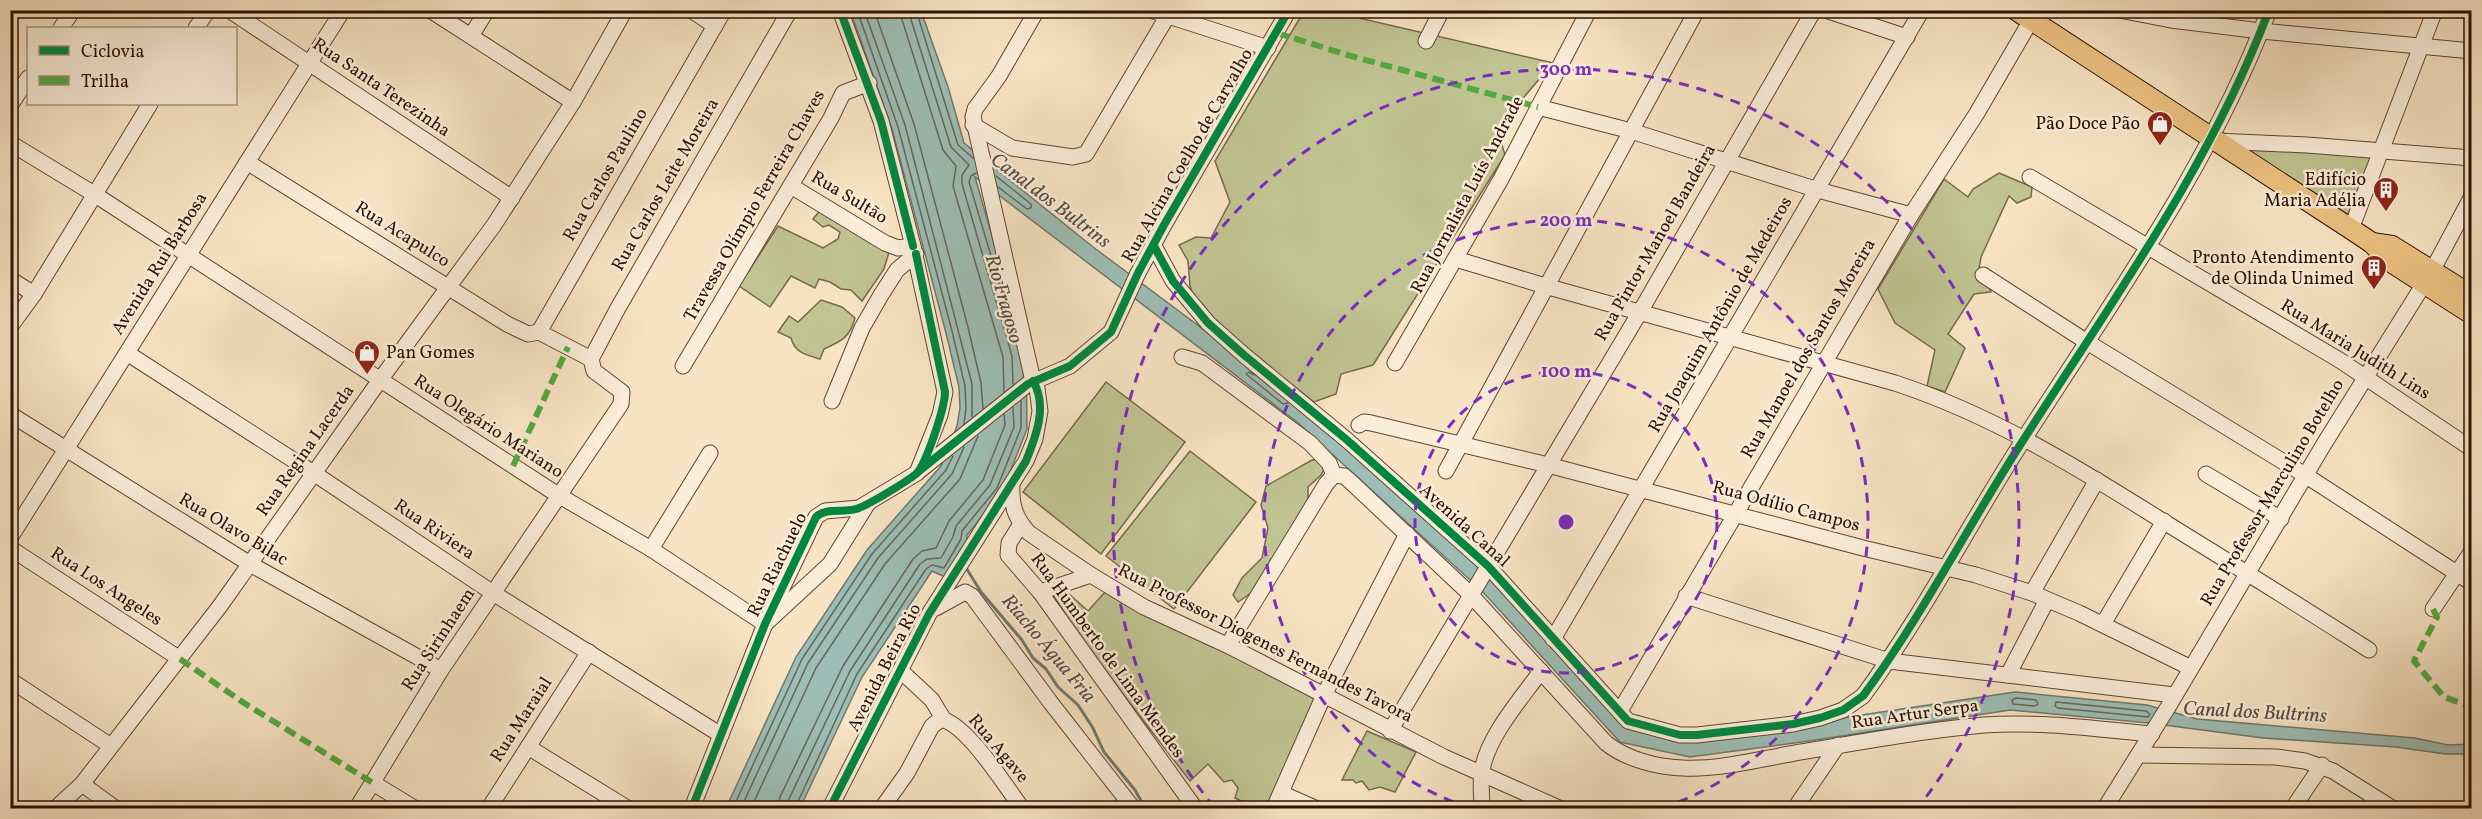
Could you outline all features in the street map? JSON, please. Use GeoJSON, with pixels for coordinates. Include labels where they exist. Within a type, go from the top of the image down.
{"type":"FeatureCollection","features":[{"type":"Feature","properties":{"kind":"main road"},"geometry":{"type":"LineString","coordinates":[[2028,14],[2212,140],[2372,243],[2392,246],[2472,314]]}},
{"type":"Feature","properties":{"kind":"main road"},"geometry":{"type":"LineString","coordinates":[[2428,277],[2472,296]]}},
{"type":"Feature","properties":{"kind":"street"},"geometry":{"type":"LineString","coordinates":[[62,27],[73,10]]}},
{"type":"Feature","properties":{"kind":"street"},"geometry":{"type":"LineString","coordinates":[[197,27],[207,10]]}},
{"type":"Feature","properties":{"kind":"street","name":"Rua Santa Terezinha"},"geometry":{"type":"LineString","coordinates":[[229,10],[512,198]]}},
{"type":"Feature","properties":{"kind":"street","name":"Avenida Rui Barbosa"},"geometry":{"type":"LineString","coordinates":[[10,538],[343,10]]}},
{"type":"Feature","properties":{"kind":"street"},"geometry":{"type":"LineString","coordinates":[[430,10],[573,102]]}},
{"type":"Feature","properties":{"kind":"street"},"geometry":{"type":"LineString","coordinates":[[471,36],[487,10]]}},
{"type":"Feature","properties":{"kind":"street","name":"Rua Regina Lacerda"},"geometry":{"type":"LineString","coordinates":[[56,808],[82,784],[180,659],[449,287],[512,198],[573,102],[625,10]]}},
{"type":"Feature","properties":{"kind":"street"},"geometry":{"type":"LineString","coordinates":[[691,10],[715,26]]}},
{"type":"Feature","properties":{"kind":"street","name":"Rua Carlos Paulino"},"geometry":{"type":"LineString","coordinates":[[539,332],[724,10]]}},
{"type":"Feature","properties":{"kind":"street","name":"Rua Carlos Leite Moreira"},"geometry":{"type":"LineString","coordinates":[[591,358],[790,10]]}},
{"type":"Feature","properties":{"kind":"street"},"geometry":{"type":"LineString","coordinates":[[840,10],[869,83],[884,131],[914,250],[945,392],[940,415],[917,473]]}},
{"type":"Feature","properties":{"kind":"street"},"geometry":{"type":"LineString","coordinates":[[1021,524],[1014,510],[1012,484],[1026,461],[1038,423],[1040,403],[1037,388],[1030,382],[973,125],[975,109],[999,76],[1037,10]]}},
{"type":"Feature","properties":{"kind":"street"},"geometry":{"type":"LineString","coordinates":[[1150,10],[1170,13],[1268,48]]}},
{"type":"Feature","properties":{"kind":"street","name":"Rua Alcina Coelho de Carvalho"},"geometry":{"type":"LineString","coordinates":[[917,473],[1030,382],[1070,366],[1112,332],[1137,273],[1289,10]]}},
{"type":"Feature","properties":{"kind":"street"},"geometry":{"type":"LineString","coordinates":[[1426,42],[1442,10]]}},
{"type":"Feature","properties":{"kind":"street","name":"Rua Jornalista Luís Andrade"},"geometry":{"type":"LineString","coordinates":[[1395,363],[1456,259],[1589,10]]}},
{"type":"Feature","properties":{"kind":"street"},"geometry":{"type":"LineString","coordinates":[[1446,471],[1697,10]]}},
{"type":"Feature","properties":{"kind":"street","name":"Rua Pintor Manoel Bandeira"},"geometry":{"type":"LineString","coordinates":[[1390,731],[1472,590],[1640,312],[1814,10]]}},
{"type":"Feature","properties":{"kind":"street"},"geometry":{"type":"LineString","coordinates":[[1825,10],[1907,37]]}},
{"type":"Feature","properties":{"kind":"street","name":"Rua Joaquim Antônio de Medeiros"},"geometry":{"type":"LineString","coordinates":[[1553,639],[1922,10]]}},
{"type":"Feature","properties":{"kind":"street"},"geometry":{"type":"LineString","coordinates":[[2119,10],[2171,20],[2261,31],[2472,51]]}},
{"type":"Feature","properties":{"kind":"street"},"geometry":{"type":"LineString","coordinates":[[1888,661],[1947,568],[2023,440],[2147,248],[2212,140],[2269,10]]}},
{"type":"Feature","properties":{"kind":"street"},"geometry":{"type":"LineString","coordinates":[[2351,229],[2435,10]]}},
{"type":"Feature","properties":{"kind":"street"},"geometry":{"type":"LineString","coordinates":[[973,125],[1012,148],[1073,157],[1086,154],[1170,13]]}},
{"type":"Feature","properties":{"kind":"street","name":"Rua Manoel dos Santos Moreira"},"geometry":{"type":"LineString","coordinates":[[1620,711],[1911,215],[1977,113],[2028,14]]}},
{"type":"Feature","properties":{"kind":"street"},"geometry":{"type":"LineString","coordinates":[[10,106],[27,80]]}},
{"type":"Feature","properties":{"kind":"street","name":"Travessa Olímpio Ferreira Chaves"},"geometry":{"type":"LineString","coordinates":[[683,366],[831,118],[843,93],[869,83]]}},
{"type":"Feature","properties":{"kind":"street"},"geometry":{"type":"LineString","coordinates":[[10,327],[34,294],[149,105]]}},
{"type":"Feature","properties":{"kind":"street"},"geometry":{"type":"LineString","coordinates":[[1538,107],[1631,131],[1818,190],[1911,215]]}},
{"type":"Feature","properties":{"kind":"street"},"geometry":{"type":"LineString","coordinates":[[2212,140],[2472,158]]}},
{"type":"Feature","properties":{"kind":"street","name":"Rua Olegário Mariano"},"geometry":{"type":"LineString","coordinates":[[10,143],[94,194],[558,495],[651,549],[765,624]]}},
{"type":"Feature","properties":{"kind":"street","name":"Rua Acapulco"},"geometry":{"type":"LineString","coordinates":[[247,162],[518,330],[528,334],[539,332]]}},
{"type":"Feature","properties":{"kind":"street","name":"Rua Maria Judith Lins"},"geometry":{"type":"LineString","coordinates":[[2030,177],[2365,378],[2472,449]]}},
{"type":"Feature","properties":{"kind":"street","name":"Rua Sultão"},"geometry":{"type":"LineString","coordinates":[[791,186],[885,243],[898,248],[914,250]]}},
{"type":"Feature","properties":{"kind":"street","name":"Rua Professor Marculino Botelho"},"geometry":{"type":"LineString","coordinates":[[2105,808],[2428,277],[2472,196]]}},
{"type":"Feature","properties":{"kind":"street","name":"Avenida Canal"},"geometry":{"type":"LineString","coordinates":[[1154,246],[1183,294],[1225,339],[1300,400],[1487,568],[1634,724],[1688,736],[1802,722],[1833,715],[1859,700],[1888,661]]}},
{"type":"Feature","properties":{"kind":"street"},"geometry":{"type":"LineString","coordinates":[[832,401],[862,328],[897,270],[914,250]]}},
{"type":"Feature","properties":{"kind":"street"},"geometry":{"type":"LineString","coordinates":[[1456,259],[1934,396],[1968,411],[2097,480],[2248,572],[2369,650]]}},
{"type":"Feature","properties":{"kind":"street"},"geometry":{"type":"LineString","coordinates":[[1983,275],[2472,583]]}},
{"type":"Feature","properties":{"kind":"street"},"geometry":{"type":"LineString","coordinates":[[10,279],[34,294]]}},
{"type":"Feature","properties":{"kind":"street"},"geometry":{"type":"LineString","coordinates":[[539,332],[591,358]]}},
{"type":"Feature","properties":{"kind":"street","name":"Rua Riviera"},"geometry":{"type":"LineString","coordinates":[[127,353],[494,593],[721,735]]}},
{"type":"Feature","properties":{"kind":"street"},"geometry":{"type":"LineString","coordinates":[[1182,357],[1202,363],[1310,443],[1329,463],[1334,476],[1326,484],[1228,645]]}},
{"type":"Feature","properties":{"kind":"street","name":"Rua Sirinhaem"},"geometry":{"type":"LineString","coordinates":[[357,808],[441,670],[621,404],[623,393],[594,371],[591,358]]}},
{"type":"Feature","properties":{"kind":"street","name":"Rua Olavo Bilac"},"geometry":{"type":"LineString","coordinates":[[10,414],[250,564],[441,670]]}},
{"type":"Feature","properties":{"kind":"street","name":"Rua Odílio Campos"},"geometry":{"type":"LineString","coordinates":[[1359,425],[1364,422],[1371,423],[1548,465],[1947,568],[2032,593],[2103,624],[2191,668]]}},
{"type":"Feature","properties":{"kind":"street"},"geometry":{"type":"LineString","coordinates":[[651,549],[710,453]]}},
{"type":"Feature","properties":{"kind":"street","name":"Rua Riachuelo"},"geometry":{"type":"LineString","coordinates":[[692,808],[765,624],[816,517],[825,511],[855,509],[917,473]]}},
{"type":"Feature","properties":{"kind":"street"},"geometry":{"type":"LineString","coordinates":[[2206,474],[2281,519]]}},
{"type":"Feature","properties":{"kind":"street","name":"Rua Artur Serpa"},"geometry":{"type":"LineString","coordinates":[[1334,476],[1344,476],[1472,590],[1606,743],[1629,756],[1659,765],[1700,768],[1838,745],[1982,725],[2021,723],[2153,732]]}},
{"type":"Feature","properties":{"kind":"street"},"geometry":{"type":"LineString","coordinates":[[2032,593],[2097,480]]}},
{"type":"Feature","properties":{"kind":"street","name":"Avenida Beira Rio"},"geometry":{"type":"LineString","coordinates":[[830,808],[929,614],[1012,484]]}},
{"type":"Feature","properties":{"kind":"street"},"geometry":{"type":"LineString","coordinates":[[765,624],[830,564],[868,503]]}},
{"type":"Feature","properties":{"kind":"street"},"geometry":{"type":"LineString","coordinates":[[2103,624],[2164,521]]}},
{"type":"Feature","properties":{"kind":"street","name":"Rua Professor Diogenes Fernandes Tavora"},"geometry":{"type":"LineString","coordinates":[[1021,524],[1038,540],[1144,607],[1228,645],[1390,731],[1559,808]]}},
{"type":"Feature","properties":{"kind":"street","name":"Rua Humberto de Lima Mendes"},"geometry":{"type":"LineString","coordinates":[[1021,524],[1009,543],[1007,553],[1040,592],[1195,808]]}},
{"type":"Feature","properties":{"kind":"street"},"geometry":{"type":"LineString","coordinates":[[1274,808],[1324,695],[1407,534]]}},
{"type":"Feature","properties":{"kind":"street","name":"Rua Los Angeles"},"geometry":{"type":"LineString","coordinates":[[10,548],[180,659]]}},
{"type":"Feature","properties":{"kind":"street"},"geometry":{"type":"LineString","coordinates":[[2433,609],[2472,551]]}},
{"type":"Feature","properties":{"kind":"street"},"geometry":{"type":"LineString","coordinates":[[1040,592],[1091,575]]}},
{"type":"Feature","properties":{"kind":"street","name":"Avenida Beira Rio"},"geometry":{"type":"LineString","coordinates":[[929,614],[957,595],[965,592],[972,596],[1051,704],[1133,808]]}},
{"type":"Feature","properties":{"kind":"street"},"geometry":{"type":"LineString","coordinates":[[1686,596],[1888,661],[2008,675],[2172,700]]}},
{"type":"Feature","properties":{"kind":"street"},"geometry":{"type":"LineString","coordinates":[[2008,675],[2047,600]]}},
{"type":"Feature","properties":{"kind":"street","name":"Rua Maraial"},"geometry":{"type":"LineString","coordinates":[[489,808],[589,652]]}},
{"type":"Feature","properties":{"kind":"street"},"geometry":{"type":"LineString","coordinates":[[901,671],[932,700],[944,720]]}},
{"type":"Feature","properties":{"kind":"street"},"geometry":{"type":"LineString","coordinates":[[1482,808],[1482,773],[1491,747],[1541,671]]}},
{"type":"Feature","properties":{"kind":"street"},"geometry":{"type":"LineString","coordinates":[[10,680],[111,746]]}},
{"type":"Feature","properties":{"kind":"street","name":"Rua Agave"},"geometry":{"type":"LineString","coordinates":[[882,808],[907,773],[932,726],[939,720],[944,720],[962,732],[977,748],[1022,808]]}},
{"type":"Feature","properties":{"kind":"street"},"geometry":{"type":"LineString","coordinates":[[1795,808],[1838,745]]}},
{"type":"Feature","properties":{"kind":"street"},"geometry":{"type":"LineString","coordinates":[[528,747],[627,808]]}},
{"type":"Feature","properties":{"kind":"street"},"geometry":{"type":"LineString","coordinates":[[2139,755],[2276,757],[2322,765],[2392,808]]}},
{"type":"Feature","properties":{"kind":"street"},"geometry":{"type":"LineString","coordinates":[[2293,808],[2322,765]]}},
{"type":"Feature","properties":{"kind":"street"},"geometry":{"type":"LineString","coordinates":[[373,783],[414,808]]}},
{"type":"Feature","properties":{"kind":"street"},"geometry":{"type":"LineString","coordinates":[[82,784],[115,808]]}},
{"type":"Feature","properties":{"kind":"street"},"geometry":{"type":"LineString","coordinates":[[1281,793],[1315,808]]}},
{"type":"Feature","properties":{"kind":"green space"},"geometry":{"type":"Polygon","coordinates":[[[1304,11],[1329,11],[1553,63],[1501,124],[1501,142],[1505,155],[1373,365],[1341,374],[1336,394],[1314,402],[1200,313],[1190,286],[1188,261],[1179,245],[1196,237],[1211,238],[1230,202],[1215,161],[1304,11]]]}},
{"type":"Feature","properties":{"kind":"green space"},"geometry":{"type":"Polygon","coordinates":[[[2239,148],[2372,155],[2348,215],[2239,148]]]}},
{"type":"Feature","properties":{"kind":"green space"},"geometry":{"type":"Polygon","coordinates":[[[1999,173],[2032,187],[2031,197],[2017,203],[2009,196],[1981,257],[1977,280],[1986,282],[1991,292],[1974,294],[1948,334],[1965,348],[1945,392],[1927,386],[1935,350],[1895,323],[1878,289],[1944,179],[1968,197],[1973,189],[1999,173]]]}},
{"type":"Feature","properties":{"kind":"green space"},"geometry":{"type":"Polygon","coordinates":[[[824,206],[890,249],[884,269],[862,301],[851,290],[841,289],[830,282],[819,279],[815,288],[791,276],[770,307],[739,286],[778,226],[823,248],[838,239],[840,232],[829,225],[823,227],[813,219],[824,206]]]}},
{"type":"Feature","properties":{"kind":"green space"},"geometry":{"type":"Polygon","coordinates":[[[821,300],[842,307],[855,318],[848,334],[824,349],[820,359],[802,353],[795,347],[791,338],[778,332],[789,316],[798,322],[821,300]]]}},
{"type":"Feature","properties":{"kind":"green space"},"geometry":{"type":"Polygon","coordinates":[[[1106,382],[1185,442],[1101,554],[1023,492],[1106,382]]]}},
{"type":"Feature","properties":{"kind":"green space"},"geometry":{"type":"Polygon","coordinates":[[[1190,451],[1256,502],[1174,609],[1106,556],[1190,451]]]}},
{"type":"Feature","properties":{"kind":"green space"},"geometry":{"type":"Polygon","coordinates":[[[1320,459],[1326,465],[1321,475],[1308,487],[1308,503],[1266,583],[1238,602],[1233,595],[1242,578],[1262,558],[1268,528],[1261,505],[1266,486],[1312,460],[1320,459]]]}},
{"type":"Feature","properties":{"kind":"green space"},"geometry":{"type":"Polygon","coordinates":[[[1107,590],[1324,695],[1268,808],[1256,808],[1235,798],[1238,788],[1232,780],[1224,782],[1208,764],[1190,781],[1088,649],[1053,595],[1068,593],[1088,611],[1107,590]]]}},
{"type":"Feature","properties":{"kind":"green space"},"geometry":{"type":"Polygon","coordinates":[[[1367,731],[1416,752],[1395,792],[1380,787],[1369,790],[1362,781],[1356,783],[1353,780],[1342,780],[1367,731]]]}},
{"type":"Feature","properties":{"kind":"water","name":"Rio Fragoso"},"geometry":{"type":"Polygon","coordinates":[[[850,10],[921,11],[948,87],[964,143],[1093,247],[1290,394],[1491,575],[1629,726],[1688,741],[2015,692],[2147,705],[2197,719],[2415,738],[2448,745],[2472,744],[2471,754],[2445,754],[2396,747],[2263,738],[2149,723],[2010,710],[1690,757],[1620,742],[1481,590],[1297,422],[975,177],[1026,354],[1027,429],[1002,492],[967,535],[967,540],[945,577],[932,571],[862,677],[800,808],[726,808],[796,657],[867,550],[941,466],[957,426],[960,408],[959,387],[946,333],[892,129],[850,10]]]}},
{"type":"Feature","properties":{"kind":"waterway","name":"Riacho Água Fria"},"geometry":{"type":"LineString","coordinates":[[965,566],[981,592],[1022,640],[1033,658],[1046,669],[1058,687],[1078,705],[1093,728],[1104,752],[1135,790],[1145,808]]}},
{"type":"Feature","properties":{"kind":"marked path"},"geometry":{"type":"LineString","coordinates":[[1277,33],[1351,56],[1538,107]]}},
{"type":"Feature","properties":{"kind":"marked path"},"geometry":{"type":"LineString","coordinates":[[513,466],[568,347]]}},
{"type":"Feature","properties":{"kind":"marked path"},"geometry":{"type":"LineString","coordinates":[[2433,609],[2437,617],[2414,661],[2444,697],[2472,707]]}},
{"type":"Feature","properties":{"kind":"marked path"},"geometry":{"type":"LineString","coordinates":[[180,659],[244,703],[373,783]]}},
{"type":"Feature","properties":{"kind":"cycle path"},"geometry":{"type":"LineString","coordinates":[[840,10],[881,121],[913,246]]}},
{"type":"Feature","properties":{"kind":"cycle path"},"geometry":{"type":"LineString","coordinates":[[919,471],[1028,384],[1070,366],[1111,332],[1138,273],[1164,225],[1289,10]]}},
{"type":"Feature","properties":{"kind":"cycle path"},"geometry":{"type":"LineString","coordinates":[[1154,246],[1173,281],[1208,323],[1347,440],[1488,566],[1628,721],[1680,735],[1793,724],[1843,710],[1863,696],[1906,634],[2004,471],[2158,231],[2219,123],[2269,10]]}},
{"type":"Feature","properties":{"kind":"cycle path"},"geometry":{"type":"LineString","coordinates":[[692,808],[765,624],[816,517],[825,512],[856,509],[886,493],[916,474],[930,448],[945,392],[916,254]]}},
{"type":"Feature","properties":{"kind":"cycle path"},"geometry":{"type":"LineString","coordinates":[[830,808],[929,614],[1026,461],[1037,431],[1040,411],[1040,401],[1033,381]]}},
{"type":"Feature","properties":{"kind":"place","name":"Pão Doce Pão"},"geometry":{"type":"Point","coordinates":[2160,147]}},
{"type":"Feature","properties":{"kind":"place","name":"Edifício Maria Adélia"},"geometry":{"type":"Point","coordinates":[2386,213]}},
{"type":"Feature","properties":{"kind":"place","name":"Pronto Atendimento de Olinda Unimed"},"geometry":{"type":"Point","coordinates":[2374,291]}},
{"type":"Feature","properties":{"kind":"place","name":"Pan Gomes"},"geometry":{"type":"Point","coordinates":[367,376]}},
{"type":"Feature","properties":{"kind":"water label","name":"Canal dos Bultrins"},"geometry":{"type":"Point","coordinates":[1050,201]}},
{"type":"Feature","properties":{"kind":"water label","name":"Canal dos Bultrins"},"geometry":{"type":"Point","coordinates":[2255,713]}}]}
